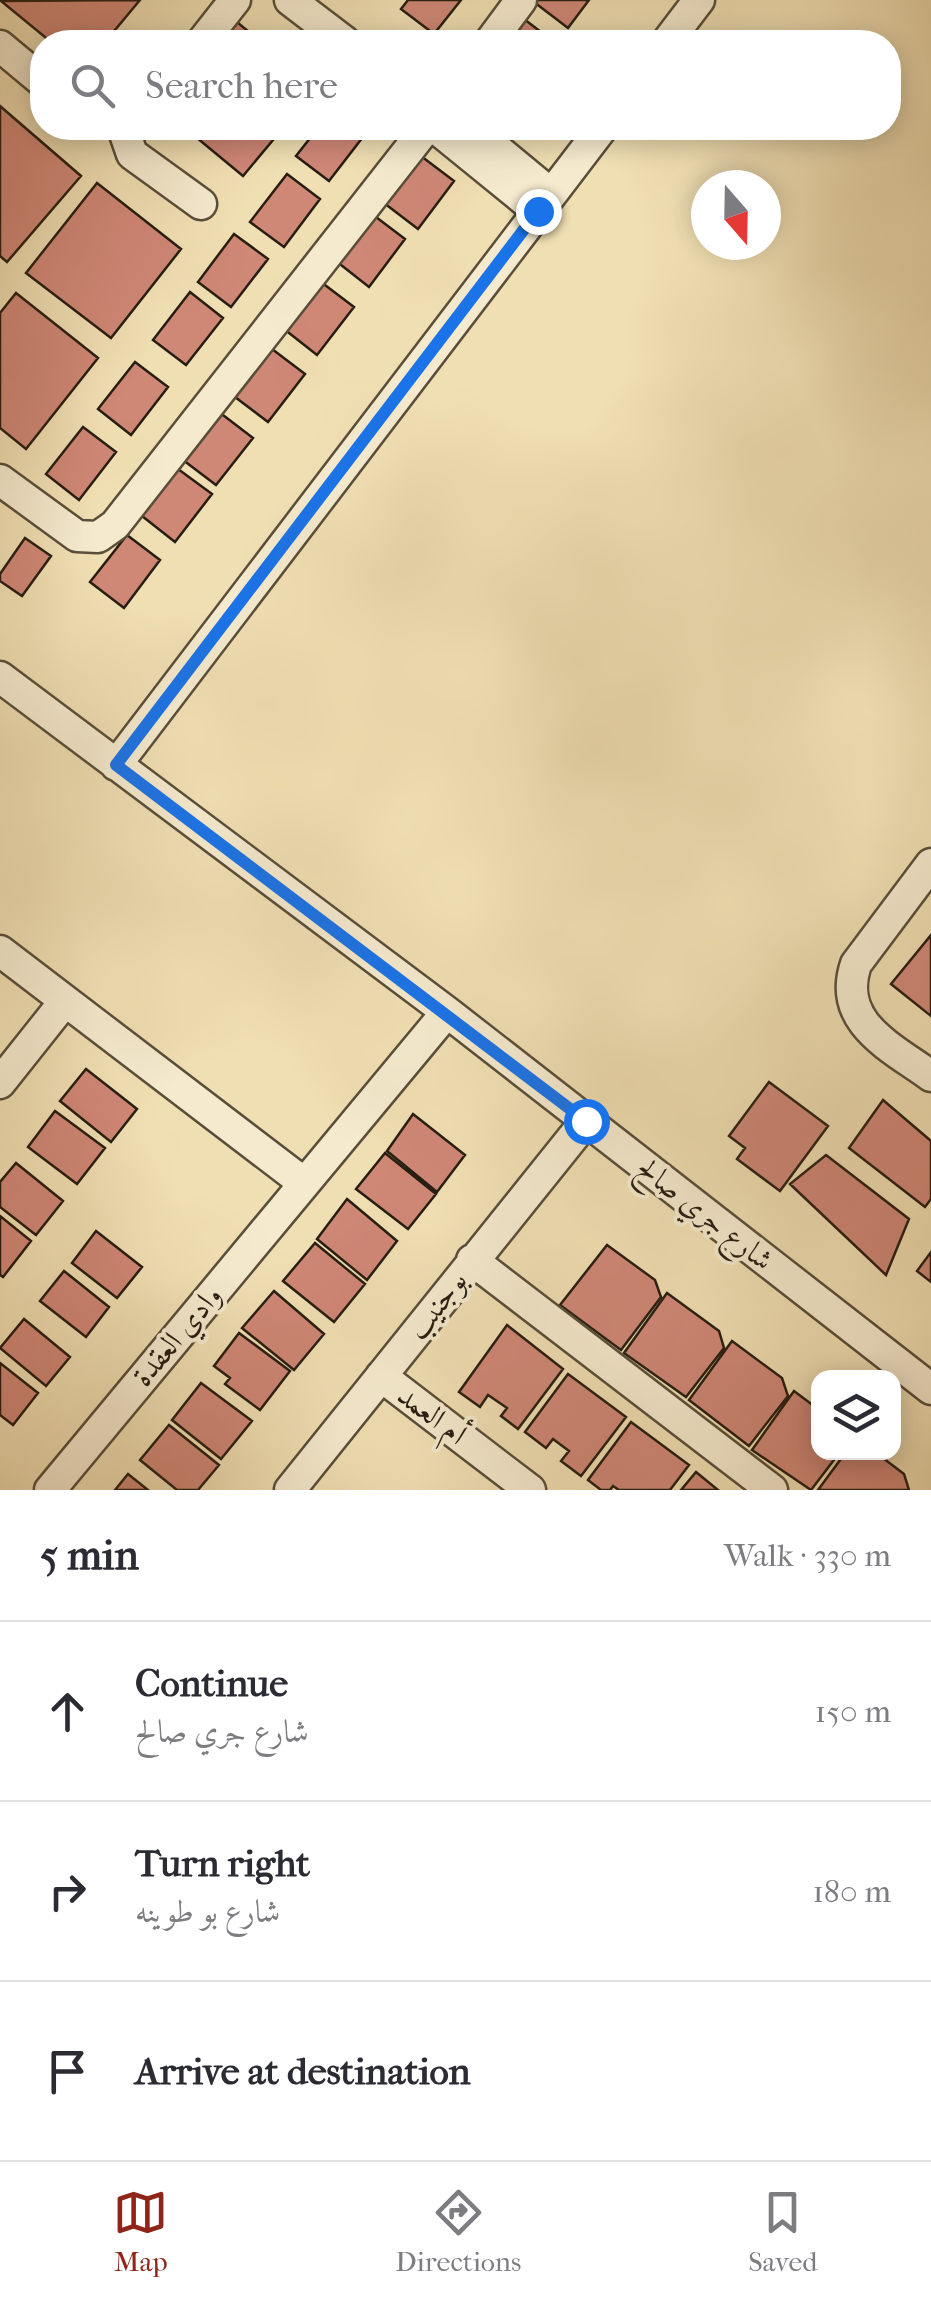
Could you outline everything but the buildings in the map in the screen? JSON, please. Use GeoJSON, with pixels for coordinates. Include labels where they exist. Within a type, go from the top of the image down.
{"type":"FeatureCollection","features":[{"type":"Feature","properties":{"kind":"street"},"geometry":{"type":"LineString","coordinates":[[211,30],[235,0]]}},
{"type":"Feature","properties":{"kind":"street"},"geometry":{"type":"LineString","coordinates":[[290,0],[329,30]]}},
{"type":"Feature","properties":{"kind":"street"},"geometry":{"type":"LineString","coordinates":[[499,30],[521,0]]}},
{"type":"Feature","properties":{"kind":"street"},"geometry":{"type":"LineString","coordinates":[[676,30],[700,0]]}},
{"type":"Feature","properties":{"kind":"street"},"geometry":{"type":"LineString","coordinates":[[2,51],[30,72]]}},
{"type":"Feature","properties":{"kind":"street"},"geometry":{"type":"LineString","coordinates":[[125,140],[139,160],[200,204]]}},
{"type":"Feature","properties":{"kind":"street"},"geometry":{"type":"LineString","coordinates":[[0,480],[77,536],[98,536],[116,525],[417,140]]}},
{"type":"Feature","properties":{"kind":"street"},"geometry":{"type":"LineString","coordinates":[[454,140],[545,202]]}},
{"type":"Feature","properties":{"kind":"street"},"geometry":{"type":"LineString","coordinates":[[483,140],[545,202]]}},
{"type":"Feature","properties":{"kind":"street"},"geometry":{"type":"LineString","coordinates":[[116,765],[593,140]]}},
{"type":"Feature","properties":{"kind":"street","name":"شارع جري صالح"},"geometry":{"type":"LineString","coordinates":[[0,677],[446,1012],[931,1389]]}},
{"type":"Feature","properties":{"kind":"street"},"geometry":{"type":"LineString","coordinates":[[931,864],[856,964],[850,982],[859,1018],[874,1034],[931,1076]]}},
{"type":"Feature","properties":{"kind":"street"},"geometry":{"type":"LineString","coordinates":[[0,951],[304,1183]]}},
{"type":"Feature","properties":{"kind":"street"},"geometry":{"type":"LineString","coordinates":[[0,1084],[66,1001]]}},
{"type":"Feature","properties":{"kind":"street","name":"وادي العقدة"},"geometry":{"type":"LineString","coordinates":[[50,1490],[446,1012]]}},
{"type":"Feature","properties":{"kind":"street","name":"بوجنيب"},"geometry":{"type":"LineString","coordinates":[[290,1490],[586,1121]]}},
{"type":"Feature","properties":{"kind":"street"},"geometry":{"type":"LineString","coordinates":[[472,1260],[772,1490]]}},
{"type":"Feature","properties":{"kind":"street","name":"أم العمد"},"geometry":{"type":"LineString","coordinates":[[381,1376],[516,1486]]}},
{"type":"Feature","properties":{"kind":"route"},"geometry":{"type":"LineString","coordinates":[[538,211],[116,765],[586,1121]]}}]}
